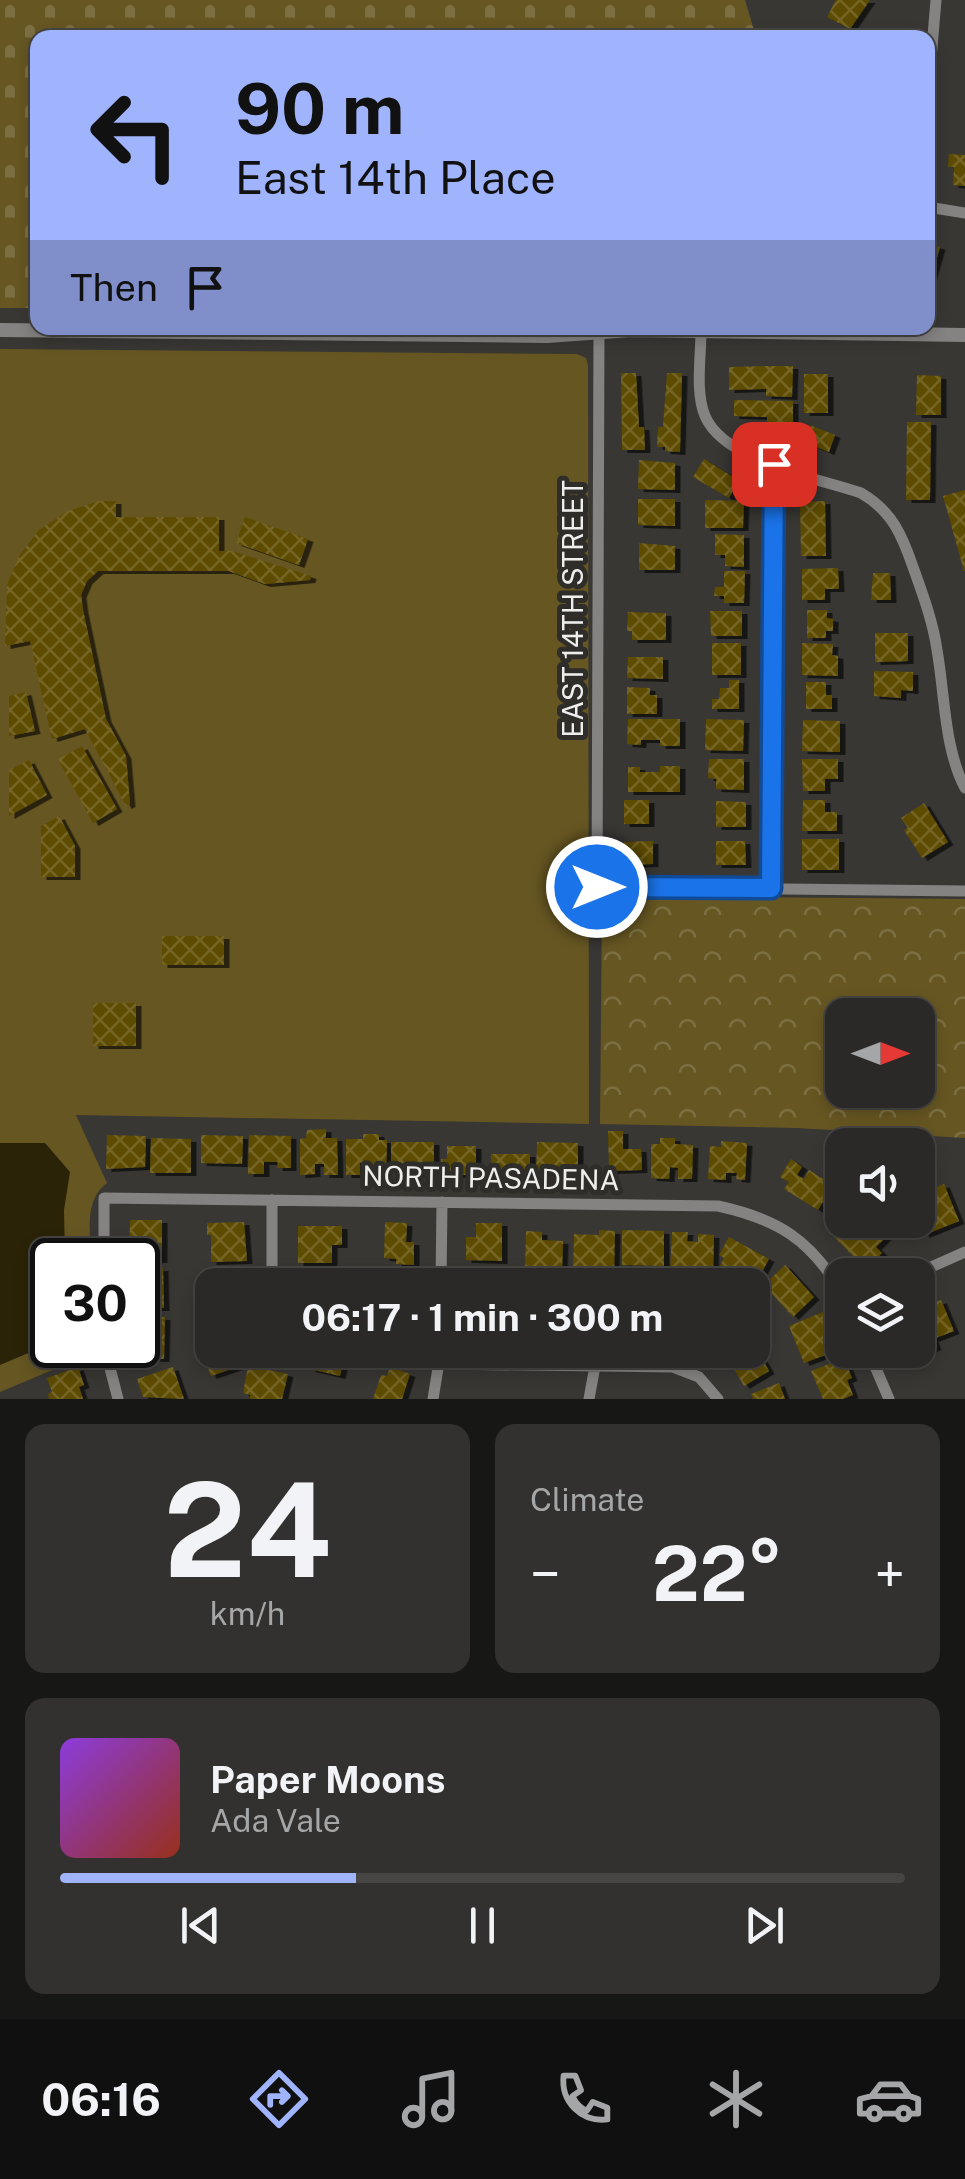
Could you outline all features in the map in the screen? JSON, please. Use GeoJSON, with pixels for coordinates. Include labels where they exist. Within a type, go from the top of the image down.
{"type":"FeatureCollection","features":[{"type":"Feature","properties":{"kind":"street"},"geometry":{"type":"LineString","coordinates":[[930,30],[936,0]]}},
{"type":"Feature","properties":{"kind":"street"},"geometry":{"type":"LineString","coordinates":[[935,209],[965,213]]}},
{"type":"Feature","properties":{"kind":"street"},"geometry":{"type":"LineString","coordinates":[[0,330],[30,330]]}},
{"type":"Feature","properties":{"kind":"street"},"geometry":{"type":"LineString","coordinates":[[935,333],[965,334]]}},
{"type":"Feature","properties":{"kind":"street"},"geometry":{"type":"LineString","coordinates":[[456,335],[560,335]]}},
{"type":"Feature","properties":{"kind":"street","name":"EAST 14TH STREET"},"geometry":{"type":"LineString","coordinates":[[599,335],[597,887],[771,888]]}},
{"type":"Feature","properties":{"kind":"street"},"geometry":{"type":"LineString","coordinates":[[701,335],[704,414],[718,438],[739,452],[861,494],[878,502],[892,517],[932,624],[951,744],[965,788]]}},
{"type":"Feature","properties":{"kind":"street"},"geometry":{"type":"LineString","coordinates":[[774,464],[771,888],[965,891]]}},
{"type":"Feature","properties":{"kind":"street","name":"NORTH PASADENA"},"geometry":{"type":"LineString","coordinates":[[104,1238],[104,1198],[718,1206],[752,1214],[800,1239],[825,1265]]}},
{"type":"Feature","properties":{"kind":"street"},"geometry":{"type":"LineString","coordinates":[[272,1200],[272,1268]]}},
{"type":"Feature","properties":{"kind":"street"},"geometry":{"type":"LineString","coordinates":[[441,1268],[442,1202]]}},
{"type":"Feature","properties":{"kind":"street"},"geometry":{"type":"LineString","coordinates":[[935,1265],[965,1252]]}},
{"type":"Feature","properties":{"kind":"street"},"geometry":{"type":"LineString","coordinates":[[110,1368],[118,1399]]}},
{"type":"Feature","properties":{"kind":"street"},"geometry":{"type":"LineString","coordinates":[[433,1399],[439,1368]]}},
{"type":"Feature","properties":{"kind":"street"},"geometry":{"type":"LineString","coordinates":[[589,1399],[595,1368]]}},
{"type":"Feature","properties":{"kind":"street"},"geometry":{"type":"LineString","coordinates":[[673,1368],[699,1377],[718,1399]]}},
{"type":"Feature","properties":{"kind":"street"},"geometry":{"type":"LineString","coordinates":[[876,1368],[889,1399]]}},
{"type":"Feature","properties":{"kind":"green space"},"geometry":{"type":"Polygon","coordinates":[[[0,0],[745,0],[754,30],[30,30],[30,308],[0,308],[0,0]]]}},
{"type":"Feature","properties":{"kind":"green space"},"geometry":{"type":"Polygon","coordinates":[[[0,349],[577,354],[586,358],[589,1124],[76,1115],[107,1183],[91,1208],[90,1238],[30,1238],[30,1368],[57,1368],[0,1392],[0,349]]]}},
{"type":"Feature","properties":{"kind":"green space"},"geometry":{"type":"Polygon","coordinates":[[[609,896],[965,899],[965,1138],[935,1136],[935,1128],[600,1124],[602,906],[609,896]]]}},
{"type":"Feature","properties":{"kind":"shaded area"},"geometry":{"type":"Polygon","coordinates":[[[0,1143],[45,1143],[70,1172],[65,1238],[30,1238],[30,1352],[0,1365],[0,1143]]]}},
{"type":"Feature","properties":{"kind":"building"},"geometry":{"type":"Polygon","coordinates":[[[836,0],[870,0],[850,29],[827,17],[836,0]]]}},
{"type":"Feature","properties":{"kind":"building"},"geometry":{"type":"Polygon","coordinates":[[[949,154],[965,155],[965,186],[953,185],[954,167],[948,167],[949,154]]]}},
{"type":"Feature","properties":{"kind":"building"},"geometry":{"type":"Polygon","coordinates":[[[793,366],[792,397],[766,396],[766,389],[729,390],[729,367],[793,366]]]}},
{"type":"Feature","properties":{"kind":"building"},"geometry":{"type":"Polygon","coordinates":[[[621,373],[636,373],[639,427],[644,427],[645,450],[622,450],[621,373]]]}},
{"type":"Feature","properties":{"kind":"building"},"geometry":{"type":"Polygon","coordinates":[[[667,373],[682,373],[680,452],[657,447],[658,427],[663,427],[667,373]]]}},
{"type":"Feature","properties":{"kind":"building"},"geometry":{"type":"Polygon","coordinates":[[[804,374],[828,374],[828,413],[804,413],[804,374]]]}},
{"type":"Feature","properties":{"kind":"building"},"geometry":{"type":"Polygon","coordinates":[[[917,375],[941,376],[941,415],[916,415],[917,375]]]}},
{"type":"Feature","properties":{"kind":"building"},"geometry":{"type":"Polygon","coordinates":[[[734,400],[793,401],[793,429],[767,429],[767,417],[734,416],[734,400]]]}},
{"type":"Feature","properties":{"kind":"building"},"geometry":{"type":"Polygon","coordinates":[[[907,422],[931,422],[930,500],[906,500],[907,422]]]}},
{"type":"Feature","properties":{"kind":"building"},"geometry":{"type":"Polygon","coordinates":[[[810,425],[835,435],[829,452],[803,442],[810,425]]]}},
{"type":"Feature","properties":{"kind":"building"},"geometry":{"type":"Polygon","coordinates":[[[704,459],[746,485],[741,493],[734,489],[729,498],[693,477],[704,459]]]}},
{"type":"Feature","properties":{"kind":"building"},"geometry":{"type":"Polygon","coordinates":[[[639,460],[675,463],[675,490],[638,489],[639,460]]]}},
{"type":"Feature","properties":{"kind":"building"},"geometry":{"type":"Polygon","coordinates":[[[965,490],[965,571],[964,571],[943,496],[965,490]]]}},
{"type":"Feature","properties":{"kind":"building"},"geometry":{"type":"Polygon","coordinates":[[[638,499],[675,499],[675,526],[638,525],[638,499]]]}},
{"type":"Feature","properties":{"kind":"building"},"geometry":{"type":"Polygon","coordinates":[[[705,500],[744,501],[743,528],[705,528],[705,500]]]}},
{"type":"Feature","properties":{"kind":"building"},"geometry":{"type":"Polygon","coordinates":[[[99,501],[116,501],[116,517],[219,517],[219,551],[232,551],[311,576],[310,580],[265,584],[229,571],[98,571],[87,581],[81,595],[83,610],[106,719],[126,756],[130,804],[126,806],[85,729],[52,739],[30,641],[5,646],[7,585],[19,556],[39,530],[68,511],[99,501]]]}},
{"type":"Feature","properties":{"kind":"building"},"geometry":{"type":"Polygon","coordinates":[[[825,501],[826,556],[801,556],[800,502],[825,501]]]}},
{"type":"Feature","properties":{"kind":"building"},"geometry":{"type":"Polygon","coordinates":[[[245,517],[308,539],[299,565],[236,543],[245,517]]]}},
{"type":"Feature","properties":{"kind":"building"},"geometry":{"type":"Polygon","coordinates":[[[715,534],[744,535],[744,567],[725,566],[725,555],[715,555],[715,534]]]}},
{"type":"Feature","properties":{"kind":"building"},"geometry":{"type":"Polygon","coordinates":[[[639,543],[675,546],[675,570],[639,570],[639,543]]]}},
{"type":"Feature","properties":{"kind":"building"},"geometry":{"type":"Polygon","coordinates":[[[838,568],[839,589],[825,589],[825,600],[802,600],[802,569],[838,568]]]}},
{"type":"Feature","properties":{"kind":"building"},"geometry":{"type":"Polygon","coordinates":[[[724,571],[745,571],[744,603],[724,603],[724,596],[714,596],[715,587],[724,587],[724,571]]]}},
{"type":"Feature","properties":{"kind":"building"},"geometry":{"type":"Polygon","coordinates":[[[873,573],[890,573],[891,600],[871,600],[873,573]]]}},
{"type":"Feature","properties":{"kind":"building"},"geometry":{"type":"Polygon","coordinates":[[[807,610],[827,610],[827,618],[833,619],[833,631],[826,631],[826,638],[807,638],[807,610]]]}},
{"type":"Feature","properties":{"kind":"building"},"geometry":{"type":"Polygon","coordinates":[[[710,611],[742,611],[742,636],[711,636],[710,611]]]}},
{"type":"Feature","properties":{"kind":"building"},"geometry":{"type":"Polygon","coordinates":[[[628,612],[666,613],[666,640],[632,640],[632,631],[627,631],[628,612]]]}},
{"type":"Feature","properties":{"kind":"building"},"geometry":{"type":"Polygon","coordinates":[[[875,633],[908,633],[908,661],[875,662],[875,633]]]}},
{"type":"Feature","properties":{"kind":"building"},"geometry":{"type":"Polygon","coordinates":[[[712,643],[741,643],[741,675],[712,675],[712,643]]]}},
{"type":"Feature","properties":{"kind":"building"},"geometry":{"type":"Polygon","coordinates":[[[802,643],[833,644],[832,655],[838,656],[838,676],[802,675],[802,643]]]}},
{"type":"Feature","properties":{"kind":"building"},"geometry":{"type":"Polygon","coordinates":[[[628,657],[663,657],[663,679],[627,678],[628,657]]]}},
{"type":"Feature","properties":{"kind":"building"},"geometry":{"type":"Polygon","coordinates":[[[874,671],[913,672],[913,691],[901,690],[901,698],[874,696],[874,671]]]}},
{"type":"Feature","properties":{"kind":"building"},"geometry":{"type":"Polygon","coordinates":[[[729,680],[739,680],[739,709],[712,709],[712,699],[719,699],[720,688],[729,688],[729,680]]]}},
{"type":"Feature","properties":{"kind":"building"},"geometry":{"type":"Polygon","coordinates":[[[806,682],[826,682],[826,695],[832,695],[832,709],[806,709],[806,682]]]}},
{"type":"Feature","properties":{"kind":"building"},"geometry":{"type":"Polygon","coordinates":[[[627,687],[650,688],[650,695],[657,695],[657,714],[627,714],[627,687]]]}},
{"type":"Feature","properties":{"kind":"building"},"geometry":{"type":"Polygon","coordinates":[[[26,692],[35,731],[9,736],[9,696],[26,692]]]}},
{"type":"Feature","properties":{"kind":"building"},"geometry":{"type":"Polygon","coordinates":[[[628,719],[680,719],[680,746],[660,746],[660,740],[627,744],[628,719]]]}},
{"type":"Feature","properties":{"kind":"building"},"geometry":{"type":"Polygon","coordinates":[[[706,719],[744,720],[743,751],[705,750],[706,719]]]}},
{"type":"Feature","properties":{"kind":"building"},"geometry":{"type":"Polygon","coordinates":[[[803,720],[840,721],[840,752],[802,751],[803,720]]]}},
{"type":"Feature","properties":{"kind":"building"},"geometry":{"type":"Polygon","coordinates":[[[82,746],[117,809],[93,823],[58,759],[82,746]]]}},
{"type":"Feature","properties":{"kind":"building"},"geometry":{"type":"Polygon","coordinates":[[[709,759],[744,759],[744,790],[716,789],[716,779],[708,778],[709,759]]]}},
{"type":"Feature","properties":{"kind":"building"},"geometry":{"type":"Polygon","coordinates":[[[802,759],[838,759],[838,779],[825,779],[825,791],[803,791],[802,759]]]}},
{"type":"Feature","properties":{"kind":"building"},"geometry":{"type":"Polygon","coordinates":[[[29,760],[47,795],[9,816],[9,770],[29,760]]]}},
{"type":"Feature","properties":{"kind":"building"},"geometry":{"type":"Polygon","coordinates":[[[660,766],[680,766],[680,792],[628,792],[628,767],[640,767],[640,772],[660,772],[660,766]]]}},
{"type":"Feature","properties":{"kind":"building"},"geometry":{"type":"Polygon","coordinates":[[[624,800],[649,800],[649,824],[624,824],[624,800]]]}},
{"type":"Feature","properties":{"kind":"building"},"geometry":{"type":"Polygon","coordinates":[[[803,800],[825,800],[825,812],[837,812],[837,831],[802,831],[803,800]]]}},
{"type":"Feature","properties":{"kind":"building"},"geometry":{"type":"Polygon","coordinates":[[[716,801],[746,802],[746,827],[716,827],[716,801]]]}},
{"type":"Feature","properties":{"kind":"building"},"geometry":{"type":"Polygon","coordinates":[[[924,803],[948,842],[922,858],[901,818],[924,803]]]}},
{"type":"Feature","properties":{"kind":"building"},"geometry":{"type":"Polygon","coordinates":[[[59,816],[75,846],[75,877],[41,877],[41,826],[59,816]]]}},
{"type":"Feature","properties":{"kind":"building"},"geometry":{"type":"Polygon","coordinates":[[[802,839],[839,839],[839,870],[802,870],[802,839]]]}},
{"type":"Feature","properties":{"kind":"building"},"geometry":{"type":"Polygon","coordinates":[[[653,841],[653,864],[625,865],[624,842],[653,841]]]}},
{"type":"Feature","properties":{"kind":"building"},"geometry":{"type":"Polygon","coordinates":[[[716,841],[745,841],[746,865],[716,865],[716,841]]]}},
{"type":"Feature","properties":{"kind":"building"},"geometry":{"type":"Polygon","coordinates":[[[162,936],[224,936],[224,965],[162,965],[162,936]]]}},
{"type":"Feature","properties":{"kind":"building"},"geometry":{"type":"Polygon","coordinates":[[[93,1003],[136,1003],[136,1046],[93,1046],[93,1003]]]}},
{"type":"Feature","properties":{"kind":"building"},"geometry":{"type":"Polygon","coordinates":[[[326,1129],[326,1138],[337,1138],[338,1175],[324,1175],[324,1164],[315,1164],[315,1174],[300,1175],[300,1139],[306,1138],[307,1130],[326,1129]]]}},
{"type":"Feature","properties":{"kind":"building"},"geometry":{"type":"Polygon","coordinates":[[[608,1131],[623,1131],[623,1149],[641,1149],[642,1170],[609,1171],[608,1131]]]}},
{"type":"Feature","properties":{"kind":"building"},"geometry":{"type":"Polygon","coordinates":[[[363,1134],[379,1134],[379,1140],[387,1140],[386,1175],[368,1174],[368,1163],[360,1163],[360,1175],[346,1175],[346,1139],[363,1139],[363,1134]]]}},
{"type":"Feature","properties":{"kind":"building"},"geometry":{"type":"Polygon","coordinates":[[[107,1135],[146,1136],[145,1167],[106,1169],[107,1135]]]}},
{"type":"Feature","properties":{"kind":"building"},"geometry":{"type":"Polygon","coordinates":[[[201,1135],[243,1136],[242,1164],[201,1163],[201,1135]]]}},
{"type":"Feature","properties":{"kind":"building"},"geometry":{"type":"Polygon","coordinates":[[[249,1135],[291,1136],[291,1168],[277,1168],[278,1162],[264,1162],[264,1174],[248,1174],[249,1135]]]}},
{"type":"Feature","properties":{"kind":"building"},"geometry":{"type":"Polygon","coordinates":[[[151,1138],[191,1139],[191,1173],[150,1173],[151,1138]]]}},
{"type":"Feature","properties":{"kind":"building"},"geometry":{"type":"Polygon","coordinates":[[[660,1138],[675,1138],[675,1144],[693,1145],[692,1179],[678,1179],[678,1168],[670,1167],[669,1179],[651,1178],[651,1144],[660,1144],[660,1138]]]}},
{"type":"Feature","properties":{"kind":"building"},"geometry":{"type":"Polygon","coordinates":[[[721,1141],[747,1143],[745,1180],[736,1179],[737,1173],[726,1173],[726,1180],[708,1179],[710,1146],[721,1147],[721,1141]]]}},
{"type":"Feature","properties":{"kind":"building"},"geometry":{"type":"Polygon","coordinates":[[[391,1142],[434,1142],[434,1173],[391,1173],[391,1142]]]}},
{"type":"Feature","properties":{"kind":"building"},"geometry":{"type":"Polygon","coordinates":[[[537,1142],[578,1143],[578,1170],[558,1169],[557,1177],[536,1176],[537,1142]]]}},
{"type":"Feature","properties":{"kind":"building"},"geometry":{"type":"Polygon","coordinates":[[[447,1146],[476,1146],[476,1175],[441,1175],[441,1159],[447,1159],[447,1146]]]}},
{"type":"Feature","properties":{"kind":"building"},"geometry":{"type":"Polygon","coordinates":[[[491,1154],[530,1154],[530,1173],[491,1173],[491,1154]]]}},
{"type":"Feature","properties":{"kind":"building"},"geometry":{"type":"Polygon","coordinates":[[[791,1159],[802,1167],[797,1175],[804,1179],[809,1170],[825,1180],[825,1198],[818,1210],[784,1189],[789,1182],[780,1177],[791,1159]]]}},
{"type":"Feature","properties":{"kind":"building"},"geometry":{"type":"Polygon","coordinates":[[[944,1184],[959,1221],[935,1231],[935,1188],[944,1184]]]}},
{"type":"Feature","properties":{"kind":"building"},"geometry":{"type":"Polygon","coordinates":[[[130,1220],[162,1220],[162,1260],[160,1238],[130,1238],[130,1220]]]}},
{"type":"Feature","properties":{"kind":"building"},"geometry":{"type":"Polygon","coordinates":[[[244,1222],[247,1261],[211,1262],[207,1223],[244,1222]]]}},
{"type":"Feature","properties":{"kind":"building"},"geometry":{"type":"Polygon","coordinates":[[[385,1222],[407,1223],[406,1242],[414,1242],[414,1265],[396,1264],[396,1259],[384,1258],[385,1222]]]}},
{"type":"Feature","properties":{"kind":"building"},"geometry":{"type":"Polygon","coordinates":[[[476,1223],[502,1223],[502,1261],[466,1260],[466,1237],[476,1237],[476,1223]]]}},
{"type":"Feature","properties":{"kind":"building"},"geometry":{"type":"Polygon","coordinates":[[[298,1226],[342,1226],[342,1245],[332,1245],[332,1263],[298,1263],[298,1226]]]}},
{"type":"Feature","properties":{"kind":"building"},"geometry":{"type":"Polygon","coordinates":[[[599,1230],[615,1231],[614,1268],[573,1268],[574,1234],[599,1235],[599,1230]]]}},
{"type":"Feature","properties":{"kind":"building"},"geometry":{"type":"Polygon","coordinates":[[[622,1230],[664,1231],[664,1266],[622,1265],[622,1230]]]}},
{"type":"Feature","properties":{"kind":"building"},"geometry":{"type":"Polygon","coordinates":[[[526,1231],[542,1232],[542,1240],[563,1241],[562,1268],[525,1268],[526,1231]]]}},
{"type":"Feature","properties":{"kind":"building"},"geometry":{"type":"Polygon","coordinates":[[[672,1232],[688,1232],[687,1241],[698,1242],[698,1234],[714,1235],[713,1268],[670,1268],[672,1232]]]}},
{"type":"Feature","properties":{"kind":"building"},"geometry":{"type":"Polygon","coordinates":[[[729,1237],[769,1259],[764,1268],[724,1268],[720,1266],[724,1258],[719,1255],[729,1237]]]}},
{"type":"Feature","properties":{"kind":"building"},"geometry":{"type":"Polygon","coordinates":[[[835,1238],[885,1238],[876,1247],[882,1253],[878,1258],[855,1258],[835,1238]]]}},
{"type":"Feature","properties":{"kind":"building"},"geometry":{"type":"Polygon","coordinates":[[[785,1265],[814,1297],[793,1317],[770,1292],[770,1279],[785,1265]]]}},
{"type":"Feature","properties":{"kind":"building"},"geometry":{"type":"Polygon","coordinates":[[[163,1268],[164,1308],[160,1308],[163,1268]]]}},
{"type":"Feature","properties":{"kind":"building"},"geometry":{"type":"Polygon","coordinates":[[[941,1300],[954,1331],[935,1338],[935,1302],[941,1300]]]}},
{"type":"Feature","properties":{"kind":"building"},"geometry":{"type":"Polygon","coordinates":[[[823,1312],[825,1355],[804,1363],[789,1326],[823,1312]]]}},
{"type":"Feature","properties":{"kind":"building"},"geometry":{"type":"Polygon","coordinates":[[[160,1317],[165,1317],[164,1359],[160,1359],[160,1317]]]}},
{"type":"Feature","properties":{"kind":"building"},"geometry":{"type":"Polygon","coordinates":[[[825,1365],[848,1368],[852,1378],[847,1380],[853,1395],[823,1399],[811,1371],[825,1365]]]}},
{"type":"Feature","properties":{"kind":"building"},"geometry":{"type":"Polygon","coordinates":[[[173,1367],[184,1399],[143,1397],[137,1379],[173,1367]]]}},
{"type":"Feature","properties":{"kind":"building"},"geometry":{"type":"Polygon","coordinates":[[[78,1368],[84,1385],[79,1387],[83,1399],[49,1399],[52,1392],[47,1378],[78,1368]]]}},
{"type":"Feature","properties":{"kind":"building"},"geometry":{"type":"Polygon","coordinates":[[[208,1368],[234,1368],[211,1376],[208,1368]]]}},
{"type":"Feature","properties":{"kind":"building"},"geometry":{"type":"Polygon","coordinates":[[[248,1368],[288,1374],[282,1399],[250,1399],[250,1395],[243,1393],[248,1368]]]}},
{"type":"Feature","properties":{"kind":"building"},"geometry":{"type":"Polygon","coordinates":[[[310,1368],[342,1368],[340,1376],[310,1368]]]}},
{"type":"Feature","properties":{"kind":"building"},"geometry":{"type":"Polygon","coordinates":[[[390,1368],[410,1374],[402,1399],[373,1399],[381,1375],[387,1376],[390,1368]]]}},
{"type":"Feature","properties":{"kind":"building"},"geometry":{"type":"Polygon","coordinates":[[[734,1368],[767,1368],[769,1371],[744,1386],[734,1368]]]}},
{"type":"Feature","properties":{"kind":"building"},"geometry":{"type":"Polygon","coordinates":[[[779,1383],[785,1399],[753,1399],[751,1394],[779,1383]]]}},
{"type":"Feature","properties":{"kind":"route"},"geometry":{"type":"LineString","coordinates":[[597,887],[771,888],[774,464]]}}]}
